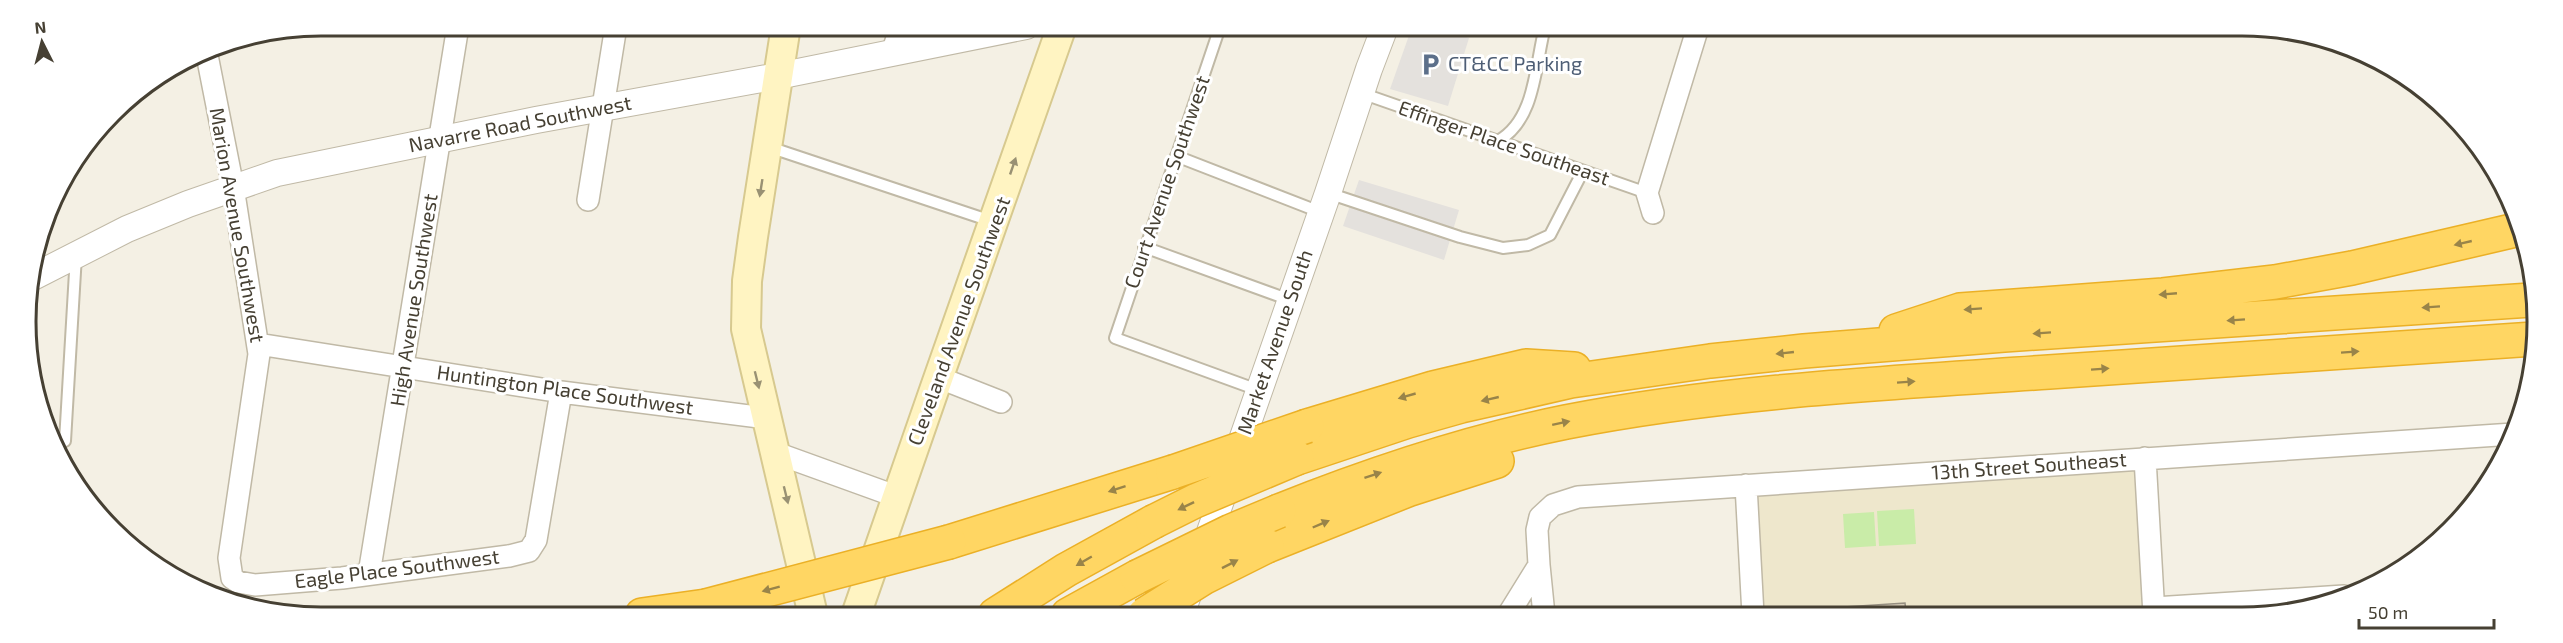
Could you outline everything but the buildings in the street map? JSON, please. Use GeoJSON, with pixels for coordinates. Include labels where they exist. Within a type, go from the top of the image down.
{"type":"FeatureCollection","features":[{"type":"Feature","properties":{"kind":"highway"},"geometry":{"type":"LineString","coordinates":[[1843,347],[1960,310],[2163,295],[2275,282],[2352,268],[2512,231]]}},
{"type":"Feature","properties":{"kind":"highway"},"geometry":{"type":"LineString","coordinates":[[2464,304],[2525,293]]}},
{"type":"Feature","properties":{"kind":"highway"},"geometry":{"type":"LineString","coordinates":[[1008,607],[1066,570],[1153,522],[1232,485],[1298,458],[1408,421],[1461,406],[1571,381],[1630,371],[1843,347],[2526,300]]}},
{"type":"Feature","properties":{"kind":"highway"},"geometry":{"type":"LineString","coordinates":[[1090,606],[1137,577],[1231,531],[1279,511],[1402,465],[1498,438],[1563,423],[1679,404],[1848,387],[2524,342]]}},
{"type":"Feature","properties":{"kind":"highway"},"geometry":{"type":"LineString","coordinates":[[712,607],[949,542],[1433,388],[1526,366],[1630,371]]}},
{"type":"Feature","properties":{"kind":"highway"},"geometry":{"type":"LineString","coordinates":[[1157,607],[1203,578],[1267,546],[1410,489],[1503,459],[1605,436],[1729,417],[1848,387]]}},
{"type":"Feature","properties":{"kind":"main road"},"geometry":{"type":"LineString","coordinates":[[784,36],[753,237],[746,305],[749,347],[811,607]]}},
{"type":"Feature","properties":{"kind":"main road","name":"Cleveland Avenue Southwest"},"geometry":{"type":"LineString","coordinates":[[859,607],[895,496],[939,378],[1059,36]]}},
{"type":"Feature","properties":{"kind":"street","name":"High Avenue Southwest"},"geometry":{"type":"LineString","coordinates":[[369,574],[456,36]]}},
{"type":"Feature","properties":{"kind":"street"},"geometry":{"type":"LineString","coordinates":[[588,200],[614,36]]}},
{"type":"Feature","properties":{"kind":"street"},"geometry":{"type":"LineString","coordinates":[[892,53],[898,36]]}},
{"type":"Feature","properties":{"kind":"street","name":"Navarre Road Southwest"},"geometry":{"type":"LineString","coordinates":[[40,274],[127,229],[233,187],[316,164],[976,36]]}},
{"type":"Feature","properties":{"kind":"street","name":"Market Avenue South"},"geometry":{"type":"LineString","coordinates":[[1367,36],[1369,69]]}},
{"type":"Feature","properties":{"kind":"street","name":"Market Avenue South"},"geometry":{"type":"LineString","coordinates":[[1183,607],[1382,36]]}},
{"type":"Feature","properties":{"kind":"street"},"geometry":{"type":"LineString","coordinates":[[1650,203],[1696,36]]}},
{"type":"Feature","properties":{"kind":"street","name":"Marion Avenue Southwest"},"geometry":{"type":"LineString","coordinates":[[208,60],[233,187],[258,344],[255,383],[228,558],[232,578]]}},
{"type":"Feature","properties":{"kind":"street","name":"Huntington Place Southwest"},"geometry":{"type":"LineString","coordinates":[[258,344],[561,392],[766,418]]}},
{"type":"Feature","properties":{"kind":"street"},"geometry":{"type":"LineString","coordinates":[[939,378],[1001,402]]}},
{"type":"Feature","properties":{"kind":"street","name":"Eagle Place Southwest"},"geometry":{"type":"LineString","coordinates":[[232,578],[238,582],[255,585],[369,574],[510,556],[529,551],[536,540],[561,392]]}},
{"type":"Feature","properties":{"kind":"street","name":"13th Street Southeast"},"geometry":{"type":"LineString","coordinates":[[1539,565],[1537,528],[1540,517],[1548,508],[1568,499],[1594,495],[2504,435]]}},
{"type":"Feature","properties":{"kind":"street"},"geometry":{"type":"LineString","coordinates":[[776,453],[895,496]]}},
{"type":"Feature","properties":{"kind":"street"},"geometry":{"type":"LineString","coordinates":[[2145,458],[2154,607]]}},
{"type":"Feature","properties":{"kind":"street"},"geometry":{"type":"LineString","coordinates":[[1746,485],[1753,607]]}},
{"type":"Feature","properties":{"kind":"street"},"geometry":{"type":"LineString","coordinates":[[1513,607],[1539,565]]}},
{"type":"Feature","properties":{"kind":"street"},"geometry":{"type":"LineString","coordinates":[[1539,565],[1543,607]]}},
{"type":"Feature","properties":{"kind":"street"},"geometry":{"type":"LineString","coordinates":[[2213,607],[2308,599]]}},
{"type":"Feature","properties":{"kind":"lane","name":"Court Avenue Southwest"},"geometry":{"type":"LineString","coordinates":[[1217,36],[1114,338],[1259,390]]}},
{"type":"Feature","properties":{"kind":"lane"},"geometry":{"type":"LineString","coordinates":[[1498,141],[1515,128],[1525,108],[1543,36]]}},
{"type":"Feature","properties":{"kind":"lane","name":"Effinger Place Southeast"},"geometry":{"type":"LineString","coordinates":[[1360,93],[1584,171],[1650,203]]}},
{"type":"Feature","properties":{"kind":"lane"},"geometry":{"type":"LineString","coordinates":[[767,147],[994,222]]}},
{"type":"Feature","properties":{"kind":"lane"},"geometry":{"type":"LineString","coordinates":[[1176,156],[1324,202],[1503,248],[1528,245],[1550,235],[1584,171]]}},
{"type":"Feature","properties":{"kind":"lane"},"geometry":{"type":"LineString","coordinates":[[1144,247],[1290,300]]}},
{"type":"Feature","properties":{"kind":"lane"},"geometry":{"type":"LineString","coordinates":[[65,441],[76,255]]}},
{"type":"Feature","properties":{"kind":"shaded area","name":"CT&CC Parking"},"geometry":{"type":"Polygon","coordinates":[[[1409,36],[1463,36],[1469,38],[1448,106],[1390,89],[1409,36]]]}},
{"type":"Feature","properties":{"kind":"shaded area"},"geometry":{"type":"Polygon","coordinates":[[[1359,180],[1459,210],[1444,260],[1343,226],[1359,180]]]}},
{"type":"Feature","properties":{"kind":"shaded area"},"geometry":{"type":"Polygon","coordinates":[[[2145,458],[2154,607],[1753,607],[1746,485],[2145,458]]]}},
{"type":"Feature","properties":{"kind":"green space"},"geometry":{"type":"Polygon","coordinates":[[[1914,509],[1916,544],[1879,546],[1877,511],[1914,509]]]}},
{"type":"Feature","properties":{"kind":"green space"},"geometry":{"type":"Polygon","coordinates":[[[1874,512],[1876,546],[1845,548],[1843,514],[1874,512]]]}},
{"type":"Feature","properties":{"kind":"place","name":"CT&CC Parking"},"geometry":{"type":"Point","coordinates":[1430,64]}}]}
